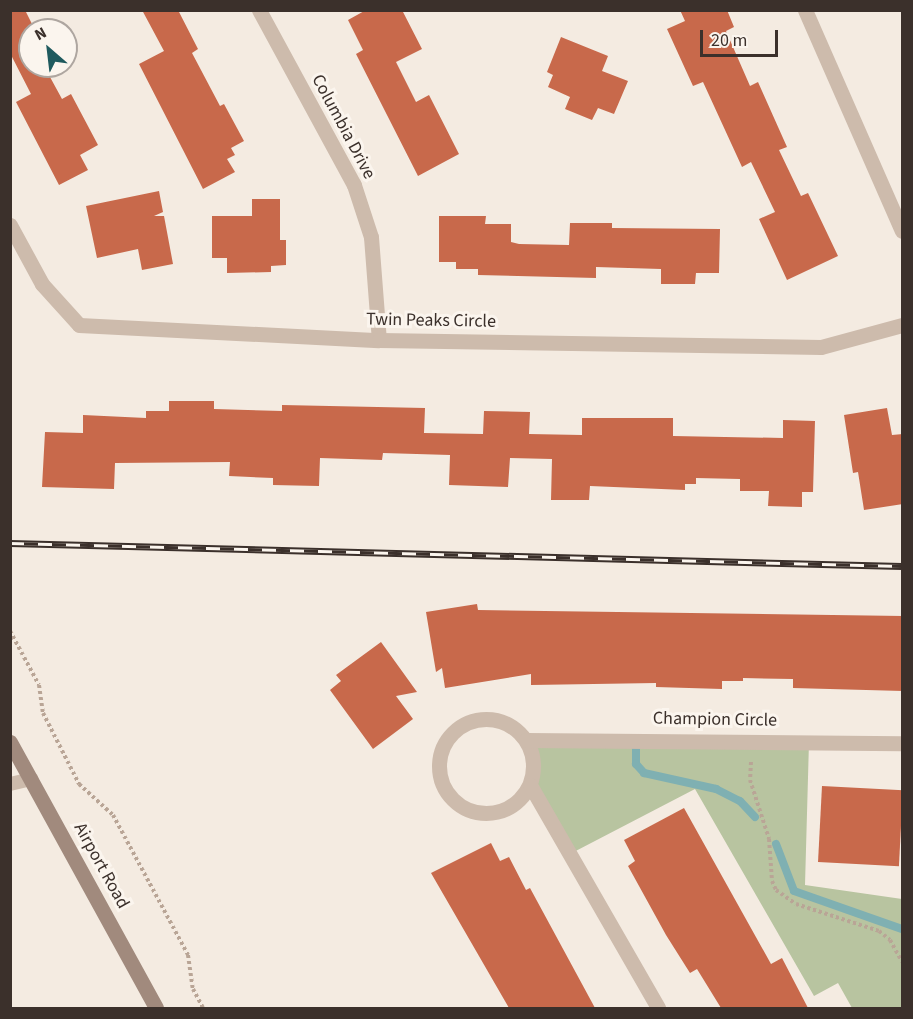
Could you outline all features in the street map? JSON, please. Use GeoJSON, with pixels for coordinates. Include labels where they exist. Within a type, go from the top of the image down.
{"type":"FeatureCollection","features":[{"type":"Feature","properties":{"kind":"main road","name":"Airport Road"},"geometry":{"type":"LineString","coordinates":[[10,742],[156,1008]]}},
{"type":"Feature","properties":{"kind":"street","name":"Columbia Drive"},"geometry":{"type":"LineString","coordinates":[[259,10],[354,185],[371,237],[379,340]]}},
{"type":"Feature","properties":{"kind":"street"},"geometry":{"type":"LineString","coordinates":[[805,10],[903,231]]}},
{"type":"Feature","properties":{"kind":"street","name":"Twin Peaks Circle"},"geometry":{"type":"LineString","coordinates":[[10,225],[42,284],[79,325],[379,340],[821,347],[903,325]]}},
{"type":"Feature","properties":{"kind":"street"},"geometry":{"type":"LineString","coordinates":[[471,721],[502,721],[526,740],[534,762],[530,785],[509,807],[478,812],[451,798],[439,769],[447,739],[471,721]]}},
{"type":"Feature","properties":{"kind":"street","name":"Champion Circle"},"geometry":{"type":"LineString","coordinates":[[526,740],[903,743]]}},
{"type":"Feature","properties":{"kind":"street"},"geometry":{"type":"LineString","coordinates":[[530,785],[638,980],[658,1008]]}},
{"type":"Feature","properties":{"kind":"lane"},"geometry":{"type":"LineString","coordinates":[[10,784],[32,779]]}},
{"type":"Feature","properties":{"kind":"path"},"geometry":{"type":"LineString","coordinates":[[10,631],[39,685],[46,719],[79,784],[113,815],[188,956],[193,989],[202,1008]]}},
{"type":"Feature","properties":{"kind":"path"},"geometry":{"type":"LineString","coordinates":[[752,741],[750,780],[770,839],[771,881],[776,890],[796,904],[879,931],[890,940],[903,962]]}},
{"type":"Feature","properties":{"kind":"green space"},"geometry":{"type":"Polygon","coordinates":[[[809,742],[805,885],[902,899],[902,1008],[852,1008],[838,983],[814,996],[695,789],[568,855],[530,785],[534,770],[530,747],[809,742]]]}},
{"type":"Feature","properties":{"kind":"building"},"geometry":{"type":"Polygon","coordinates":[[[10,10],[25,10],[29,18],[18,18],[18,69],[10,53],[10,10]]]}},
{"type":"Feature","properties":{"kind":"building"},"geometry":{"type":"Polygon","coordinates":[[[142,10],[178,10],[198,49],[192,53],[220,106],[224,104],[244,141],[231,148],[235,155],[227,159],[235,172],[203,189],[139,64],[164,51],[142,10]]]}},
{"type":"Feature","properties":{"kind":"building"},"geometry":{"type":"Polygon","coordinates":[[[366,10],[402,10],[422,49],[396,62],[416,102],[429,95],[459,154],[418,176],[356,54],[363,50],[348,20],[366,10]]]}},
{"type":"Feature","properties":{"kind":"building"},"geometry":{"type":"Polygon","coordinates":[[[680,10],[727,10],[734,27],[726,31],[750,86],[758,82],[787,147],[779,150],[801,196],[808,193],[838,256],[787,280],[759,219],[775,212],[751,162],[742,167],[703,82],[693,86],[667,29],[685,21],[680,10]]]}},
{"type":"Feature","properties":{"kind":"building"},"geometry":{"type":"Polygon","coordinates":[[[561,37],[608,56],[602,71],[628,81],[614,114],[598,108],[592,120],[565,109],[570,97],[548,87],[553,75],[547,72],[561,37]]]}},
{"type":"Feature","properties":{"kind":"building"},"geometry":{"type":"Polygon","coordinates":[[[23,78],[51,78],[62,99],[71,94],[98,145],[80,155],[88,170],[59,185],[16,102],[31,94],[23,78]]]}},
{"type":"Feature","properties":{"kind":"building"},"geometry":{"type":"Polygon","coordinates":[[[159,191],[163,212],[154,216],[164,216],[173,264],[142,270],[138,249],[97,258],[86,206],[159,191]]]}},
{"type":"Feature","properties":{"kind":"building"},"geometry":{"type":"Polygon","coordinates":[[[252,199],[280,199],[280,240],[286,240],[286,265],[271,266],[271,272],[227,273],[227,258],[212,258],[212,216],[252,216],[252,199]]]}},
{"type":"Feature","properties":{"kind":"building"},"geometry":{"type":"Polygon","coordinates":[[[439,216],[486,216],[485,224],[511,224],[511,242],[519,244],[569,245],[570,223],[612,223],[612,228],[720,229],[719,273],[696,273],[695,284],[661,284],[661,269],[596,267],[596,278],[478,275],[478,269],[456,269],[456,262],[439,262],[439,216]]]}},
{"type":"Feature","properties":{"kind":"building"},"geometry":{"type":"Polygon","coordinates":[[[169,401],[214,401],[214,409],[282,411],[282,405],[425,408],[424,433],[483,434],[484,411],[530,412],[529,434],[582,435],[582,418],[673,418],[673,436],[783,438],[783,420],[815,421],[813,492],[802,492],[802,507],[768,506],[769,491],[740,491],[740,479],[696,478],[696,484],[685,484],[685,490],[590,486],[589,500],[551,500],[552,459],[510,458],[508,487],[449,485],[450,455],[383,453],[382,460],[320,458],[319,486],[273,485],[273,478],[229,476],[230,462],[115,463],[114,489],[42,487],[45,432],[83,433],[83,415],[146,418],[146,411],[169,411],[169,401]]]}},
{"type":"Feature","properties":{"kind":"building"},"geometry":{"type":"Polygon","coordinates":[[[887,408],[892,435],[903,434],[903,504],[864,510],[858,472],[853,473],[844,415],[887,408]]]}},
{"type":"Feature","properties":{"kind":"building"},"geometry":{"type":"Polygon","coordinates":[[[477,604],[478,610],[903,616],[903,691],[793,688],[793,679],[743,678],[743,681],[722,681],[722,689],[656,687],[656,683],[531,685],[531,674],[445,688],[442,668],[436,672],[426,612],[477,604]]]}},
{"type":"Feature","properties":{"kind":"building"},"geometry":{"type":"Polygon","coordinates":[[[381,642],[417,692],[396,696],[413,719],[373,749],[330,690],[341,681],[336,675],[381,642]]]}},
{"type":"Feature","properties":{"kind":"building"},"geometry":{"type":"Polygon","coordinates":[[[822,786],[902,790],[899,866],[818,862],[822,786]]]}},
{"type":"Feature","properties":{"kind":"building"},"geometry":{"type":"Polygon","coordinates":[[[684,808],[771,964],[782,958],[808,1008],[721,1008],[697,969],[690,973],[666,935],[628,866],[635,861],[624,840],[684,808]]]}},
{"type":"Feature","properties":{"kind":"building"},"geometry":{"type":"Polygon","coordinates":[[[491,843],[500,861],[509,857],[526,890],[530,888],[595,1008],[509,1008],[431,873],[491,843]]]}},
{"type":"Feature","properties":{"kind":"waterway"},"geometry":{"type":"LineString","coordinates":[[636,740],[636,764],[644,773],[716,789],[740,801],[755,817]]}},
{"type":"Feature","properties":{"kind":"waterway"},"geometry":{"type":"LineString","coordinates":[[776,844],[794,891],[902,929]]}},
{"type":"Feature","properties":{"kind":"railway"},"geometry":{"type":"LineString","coordinates":[[10,543],[902,566]]}}]}
